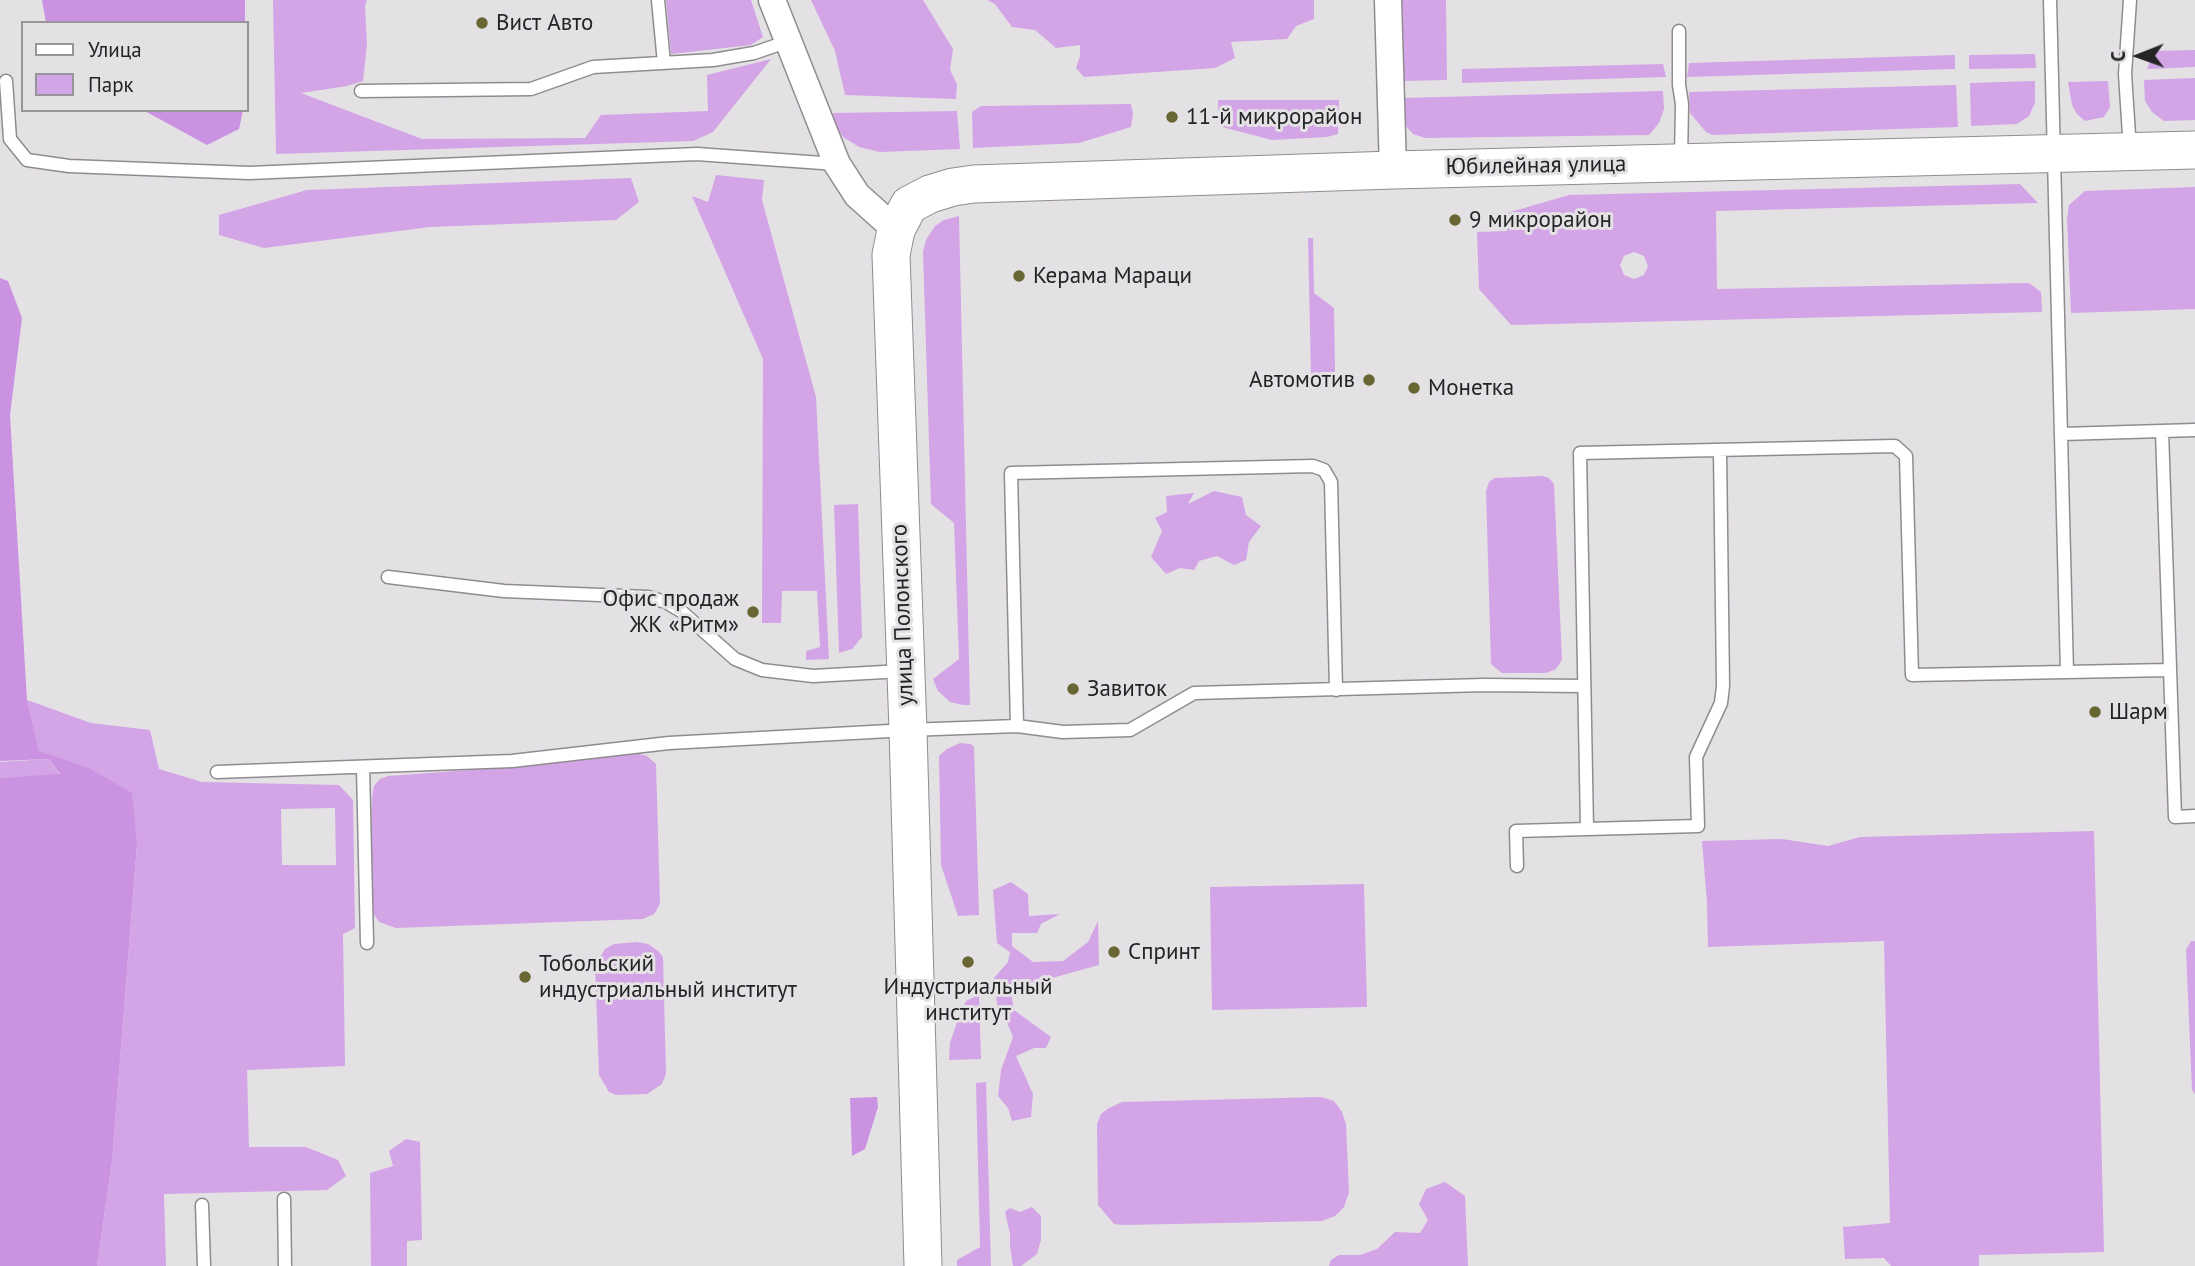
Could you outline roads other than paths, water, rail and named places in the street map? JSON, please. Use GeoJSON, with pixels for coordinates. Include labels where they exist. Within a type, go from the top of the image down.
{"type":"FeatureCollection","features":[{"type":"Feature","properties":{"kind":"main road","name":"Юбилейная улица"},"geometry":{"type":"LineString","coordinates":[[896,230],[909,205],[930,194],[953,187],[1393,170],[2195,149]]}},
{"type":"Feature","properties":{"kind":"main road","name":"улица Полонского"},"geometry":{"type":"LineString","coordinates":[[896,230],[891,255],[923,1266]]}},
{"type":"Feature","properties":{"kind":"street"},"geometry":{"type":"LineString","coordinates":[[772,0],[837,164],[857,195],[896,230]]}},
{"type":"Feature","properties":{"kind":"street"},"geometry":{"type":"LineString","coordinates":[[1388,0],[1393,170]]}},
{"type":"Feature","properties":{"kind":"lane"},"geometry":{"type":"LineString","coordinates":[[658,0],[664,63]]}},
{"type":"Feature","properties":{"kind":"lane"},"geometry":{"type":"LineString","coordinates":[[2050,0],[2067,672]]}},
{"type":"Feature","properties":{"kind":"lane"},"geometry":{"type":"LineString","coordinates":[[2130,0],[2125,74],[2131,151]]}},
{"type":"Feature","properties":{"kind":"lane"},"geometry":{"type":"LineString","coordinates":[[1679,32],[1681,163]]}},
{"type":"Feature","properties":{"kind":"lane"},"geometry":{"type":"LineString","coordinates":[[361,91],[531,89],[593,67],[713,60],[754,53],[789,41]]}},
{"type":"Feature","properties":{"kind":"lane"},"geometry":{"type":"LineString","coordinates":[[6,81],[10,139],[27,160],[69,166],[249,173],[698,154],[837,164]]}},
{"type":"Feature","properties":{"kind":"lane"},"geometry":{"type":"LineString","coordinates":[[2062,434],[2195,430]]}},
{"type":"Feature","properties":{"kind":"lane"},"geometry":{"type":"LineString","coordinates":[[2162,431],[2175,817],[2195,816]]}},
{"type":"Feature","properties":{"kind":"lane"},"geometry":{"type":"LineString","coordinates":[[1587,829],[1580,453],[1895,446],[1906,456],[1912,675],[2169,670]]}},
{"type":"Feature","properties":{"kind":"lane"},"geometry":{"type":"LineString","coordinates":[[1517,866],[1516,831],[1698,826],[1696,757],[1721,703],[1723,686],[1720,450]]}},
{"type":"Feature","properties":{"kind":"lane"},"geometry":{"type":"LineString","coordinates":[[1017,726],[1012,473],[1313,466],[1324,470],[1331,482],[1336,690]]}},
{"type":"Feature","properties":{"kind":"lane"},"geometry":{"type":"LineString","coordinates":[[388,577],[504,592],[648,597],[666,602],[681,611],[735,659],[762,670],[813,676],[905,671]]}},
{"type":"Feature","properties":{"kind":"lane"},"geometry":{"type":"LineString","coordinates":[[216,772],[512,761],[669,743],[908,730],[1017,726],[1063,732],[1129,730],[1194,693],[1484,685],[1583,686]]}},
{"type":"Feature","properties":{"kind":"lane"},"geometry":{"type":"LineString","coordinates":[[363,766],[367,943]]}},
{"type":"Feature","properties":{"kind":"lane"},"geometry":{"type":"LineString","coordinates":[[284,1199],[285,1266]]}},
{"type":"Feature","properties":{"kind":"lane"},"geometry":{"type":"LineString","coordinates":[[202,1205],[204,1266]]}},
{"type":"Feature","properties":{"kind":"place","name":"Вист Авто"},"geometry":{"type":"Point","coordinates":[482,23]}},
{"type":"Feature","properties":{"kind":"place","name":"11-й микрорайон"},"geometry":{"type":"Point","coordinates":[1172,117]}},
{"type":"Feature","properties":{"kind":"place","name":"9 микрорайон"},"geometry":{"type":"Point","coordinates":[1455,220]}},
{"type":"Feature","properties":{"kind":"place","name":"Керама Мараци"},"geometry":{"type":"Point","coordinates":[1019,276]}},
{"type":"Feature","properties":{"kind":"place","name":"Автомотив"},"geometry":{"type":"Point","coordinates":[1369,380]}},
{"type":"Feature","properties":{"kind":"place","name":"Монетка"},"geometry":{"type":"Point","coordinates":[1414,388]}},
{"type":"Feature","properties":{"kind":"place","name":"Офис продаж ЖК «Ритм»"},"geometry":{"type":"Point","coordinates":[753,612]}},
{"type":"Feature","properties":{"kind":"place","name":"Завиток"},"geometry":{"type":"Point","coordinates":[1073,689]}},
{"type":"Feature","properties":{"kind":"place","name":"Шарм"},"geometry":{"type":"Point","coordinates":[2095,712]}},
{"type":"Feature","properties":{"kind":"place","name":"Спринт"},"geometry":{"type":"Point","coordinates":[1114,952]}},
{"type":"Feature","properties":{"kind":"place","name":"Индустриальный институт"},"geometry":{"type":"Point","coordinates":[968,962]}},
{"type":"Feature","properties":{"kind":"place","name":"Тобольский индустриальный институт"},"geometry":{"type":"Point","coordinates":[525,977]}}]}
